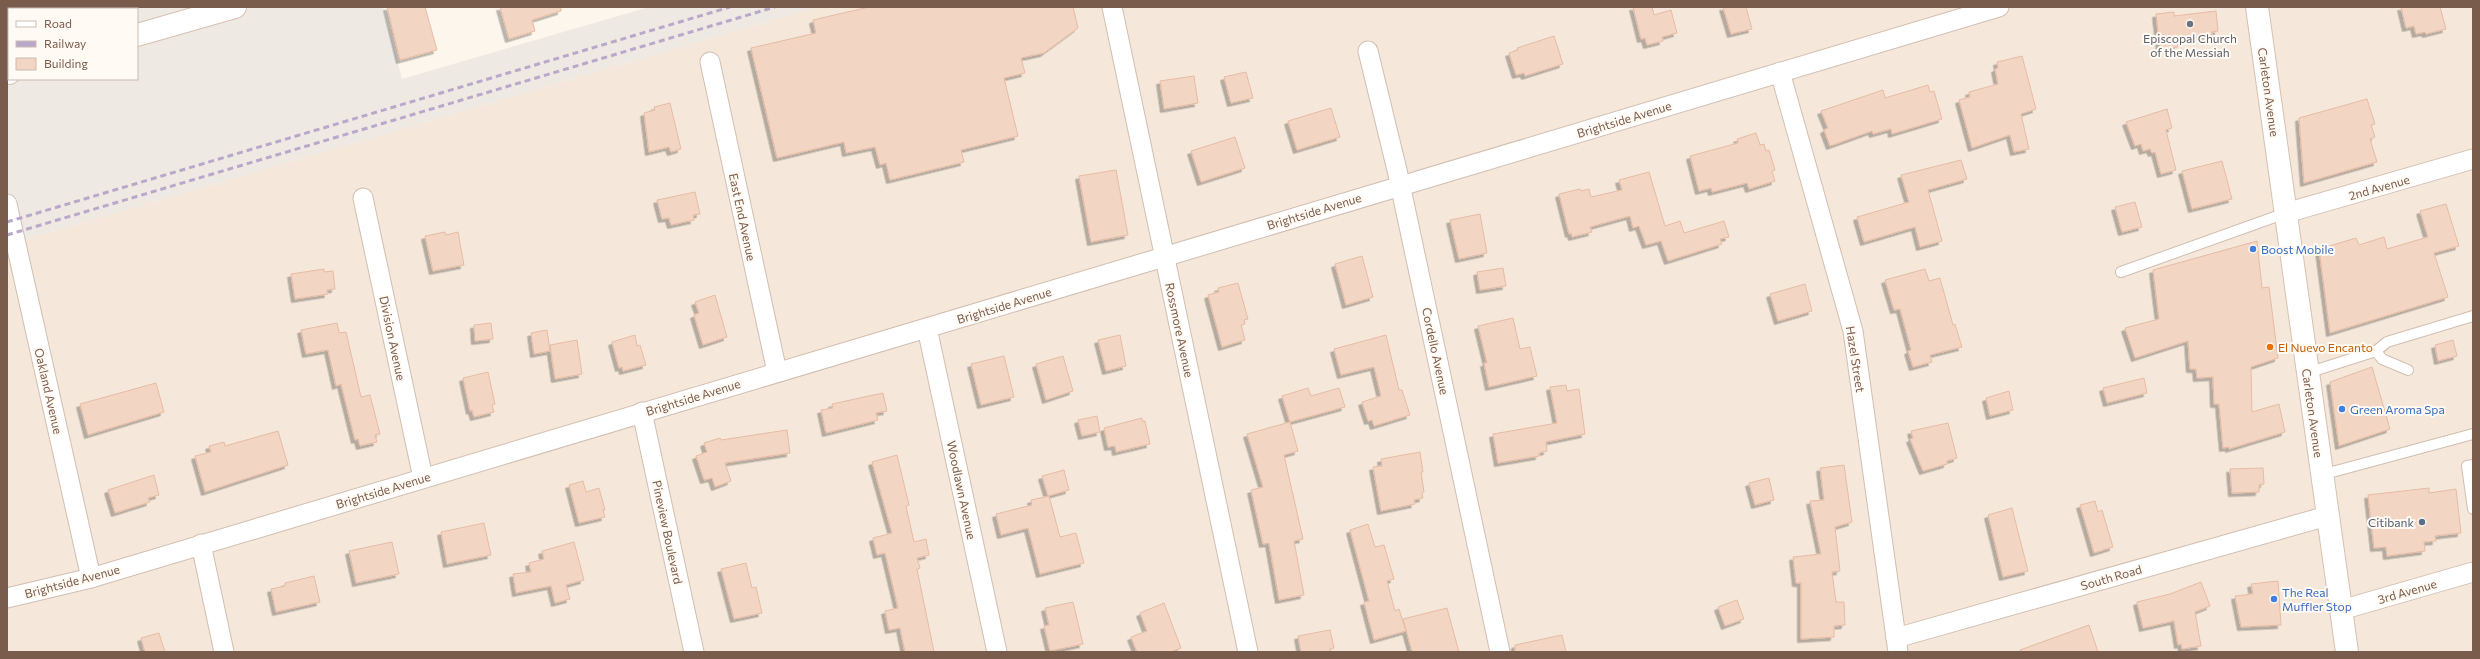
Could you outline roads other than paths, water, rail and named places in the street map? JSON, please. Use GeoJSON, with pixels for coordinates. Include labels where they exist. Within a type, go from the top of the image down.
{"type":"FeatureCollection","features":[{"type":"Feature","properties":{"kind":"main road"},"geometry":{"type":"LineString","coordinates":[[138,35],[235,7]]}},
{"type":"Feature","properties":{"kind":"main road","name":"Carleton Avenue"},"geometry":{"type":"LineString","coordinates":[[2257,7],[2326,516],[2347,652]]}},
{"type":"Feature","properties":{"kind":"street","name":"Rossmore Avenue"},"geometry":{"type":"LineString","coordinates":[[1112,7],[1248,652]]}},
{"type":"Feature","properties":{"kind":"street","name":"Brightside Avenue"},"geometry":{"type":"LineString","coordinates":[[7,598],[91,578],[1780,72],[1980,10],[1999,7]]}},
{"type":"Feature","properties":{"kind":"street","name":"Cordello Avenue"},"geometry":{"type":"LineString","coordinates":[[1368,51],[1400,185],[1500,652]]}},
{"type":"Feature","properties":{"kind":"street","name":"East End Avenue"},"geometry":{"type":"LineString","coordinates":[[710,62],[777,372]]}},
{"type":"Feature","properties":{"kind":"street","name":"Hazel Street"},"geometry":{"type":"LineString","coordinates":[[1780,72],[1853,331],[1897,645]]}},
{"type":"Feature","properties":{"kind":"street","name":"2nd Avenue"},"geometry":{"type":"LineString","coordinates":[[2286,213],[2473,159]]}},
{"type":"Feature","properties":{"kind":"street","name":"Division Avenue"},"geometry":{"type":"LineString","coordinates":[[363,198],[424,478]]}},
{"type":"Feature","properties":{"kind":"street","name":"Oakland Avenue"},"geometry":{"type":"LineString","coordinates":[[7,204],[91,578]]}},
{"type":"Feature","properties":{"kind":"street","name":"Woodlawn Avenue"},"geometry":{"type":"LineString","coordinates":[[927,328],[997,652]]}},
{"type":"Feature","properties":{"kind":"street","name":"Pineview Boulevard"},"geometry":{"type":"LineString","coordinates":[[642,412],[694,652]]}},
{"type":"Feature","properties":{"kind":"street","name":"South Road"},"geometry":{"type":"LineString","coordinates":[[1897,645],[2326,516]]}},
{"type":"Feature","properties":{"kind":"street"},"geometry":{"type":"LineString","coordinates":[[201,544],[224,652]]}},
{"type":"Feature","properties":{"kind":"street","name":"3rd Avenue"},"geometry":{"type":"LineString","coordinates":[[2341,610],[2473,572]]}},
{"type":"Feature","properties":{"kind":"lane"},"geometry":{"type":"LineString","coordinates":[[2121,272],[2286,213]]}},
{"type":"Feature","properties":{"kind":"lane"},"geometry":{"type":"LineString","coordinates":[[2307,373],[2376,351],[2387,342],[2473,316]]}},
{"type":"Feature","properties":{"kind":"lane"},"geometry":{"type":"LineString","coordinates":[[2376,351],[2382,359],[2408,370]]}},
{"type":"Feature","properties":{"kind":"lane"},"geometry":{"type":"LineString","coordinates":[[2321,475],[2473,434]]}},
{"type":"Feature","properties":{"kind":"lane"},"geometry":{"type":"LineString","coordinates":[[2473,465],[2468,466],[2473,509]]}},
{"type":"Feature","properties":{"kind":"railway"},"geometry":{"type":"LineString","coordinates":[[7,222],[730,7]]}},
{"type":"Feature","properties":{"kind":"railway"},"geometry":{"type":"LineString","coordinates":[[7,235],[775,7]]}},
{"type":"Feature","properties":{"kind":"place","name":"Episcopal Church of the Messiah"},"geometry":{"type":"Point","coordinates":[2190,24]}},
{"type":"Feature","properties":{"kind":"place","name":"Boost Mobile"},"geometry":{"type":"Point","coordinates":[2253,249]}},
{"type":"Feature","properties":{"kind":"place","name":"El Nuevo Encanto"},"geometry":{"type":"Point","coordinates":[2270,347]}},
{"type":"Feature","properties":{"kind":"place","name":"Green Aroma Spa"},"geometry":{"type":"Point","coordinates":[2342,409]}},
{"type":"Feature","properties":{"kind":"place","name":"Citibank"},"geometry":{"type":"Point","coordinates":[2422,522]}},
{"type":"Feature","properties":{"kind":"place","name":"The Real Muffler Stop"},"geometry":{"type":"Point","coordinates":[2274,599]}}]}
